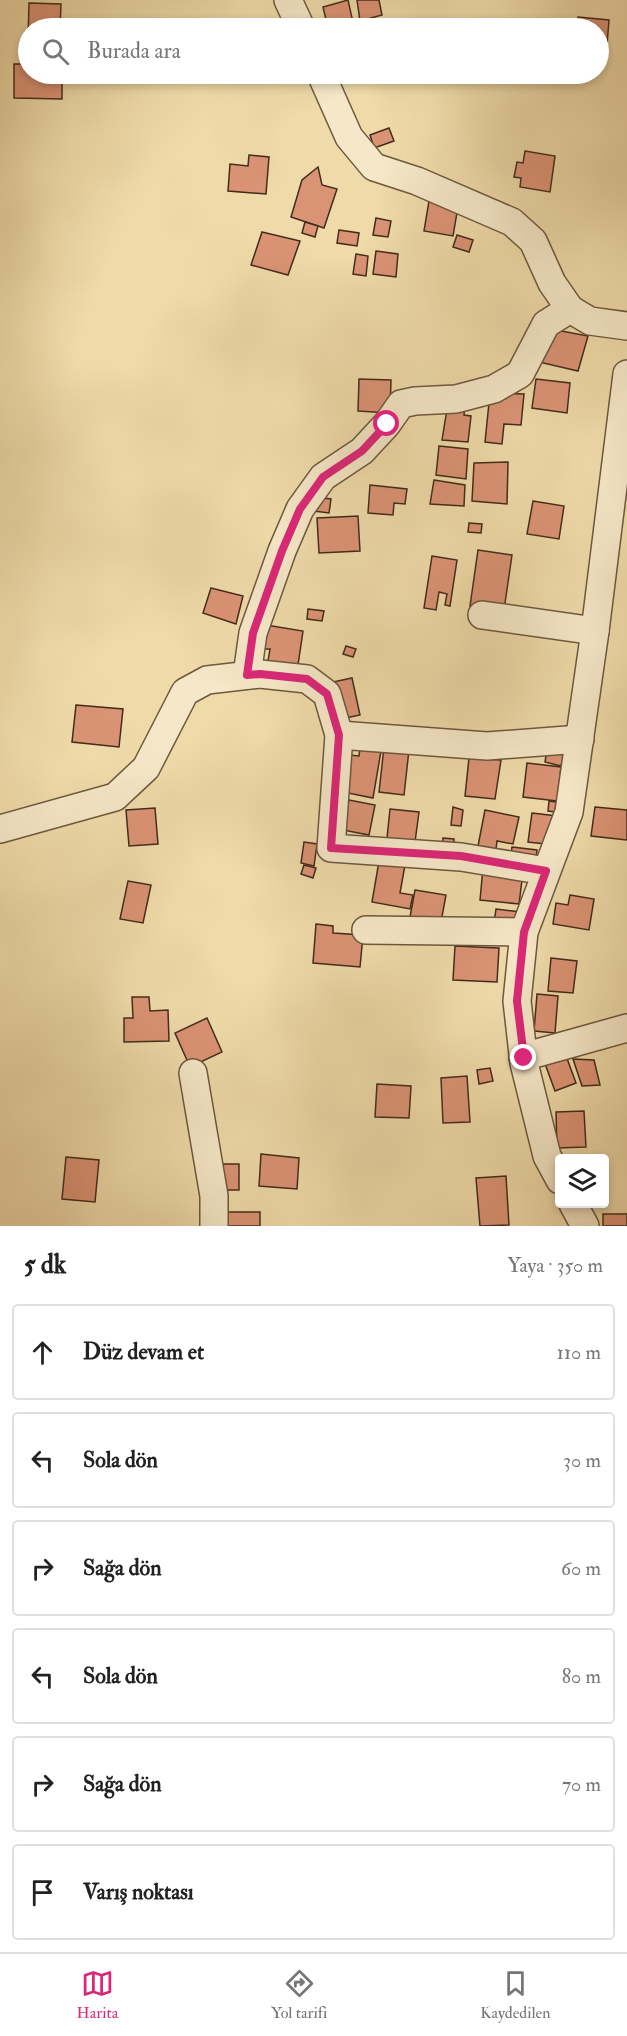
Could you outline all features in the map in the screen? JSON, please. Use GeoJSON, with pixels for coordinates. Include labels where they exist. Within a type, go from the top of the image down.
{"type":"FeatureCollection","features":[{"type":"Feature","properties":{"kind":"street"},"geometry":{"type":"LineString","coordinates":[[288,0],[296,18]]}},
{"type":"Feature","properties":{"kind":"street"},"geometry":{"type":"LineString","coordinates":[[325,84],[349,137],[374,167],[417,181],[512,222],[533,241],[552,283],[570,309],[590,321],[627,326]]}},
{"type":"Feature","properties":{"kind":"street"},"geometry":{"type":"LineString","coordinates":[[247,675],[253,633],[282,551],[300,509],[323,477],[362,451],[387,424],[401,404],[456,399],[494,389],[520,374],[546,324],[570,309]]}},
{"type":"Feature","properties":{"kind":"street"},"geometry":{"type":"LineString","coordinates":[[555,1171],[547,1156],[524,1058],[517,1001],[524,932],[569,812],[595,631],[627,374]]}},
{"type":"Feature","properties":{"kind":"street"},"geometry":{"type":"LineString","coordinates":[[482,615],[595,631]]}},
{"type":"Feature","properties":{"kind":"street"},"geometry":{"type":"LineString","coordinates":[[0,829],[115,797],[146,768],[185,692],[207,680],[260,674],[307,679],[327,694],[339,735],[331,848],[461,856],[546,871]]}},
{"type":"Feature","properties":{"kind":"street"},"geometry":{"type":"LineString","coordinates":[[339,735],[487,746],[580,739]]}},
{"type":"Feature","properties":{"kind":"street"},"geometry":{"type":"LineString","coordinates":[[366,930],[524,932]]}},
{"type":"Feature","properties":{"kind":"street"},"geometry":{"type":"LineString","coordinates":[[524,1058],[627,1028]]}},
{"type":"Feature","properties":{"kind":"street"},"geometry":{"type":"LineString","coordinates":[[193,1073],[214,1196],[214,1226]]}},
{"type":"Feature","properties":{"kind":"street"},"geometry":{"type":"LineString","coordinates":[[576,1208],[585,1226]]}},
{"type":"Feature","properties":{"kind":"building"},"geometry":{"type":"Polygon","coordinates":[[[348,0],[352,18],[326,18],[323,7],[348,0]]]}},
{"type":"Feature","properties":{"kind":"building"},"geometry":{"type":"Polygon","coordinates":[[[357,0],[379,0],[382,15],[360,18],[357,0]]]}},
{"type":"Feature","properties":{"kind":"building"},"geometry":{"type":"Polygon","coordinates":[[[29,3],[61,4],[60,18],[28,18],[29,3]]]}},
{"type":"Feature","properties":{"kind":"building"},"geometry":{"type":"Polygon","coordinates":[[[14,64],[18,64],[18,84],[62,84],[62,99],[14,98],[14,64]]]}},
{"type":"Feature","properties":{"kind":"building"},"geometry":{"type":"Polygon","coordinates":[[[389,128],[394,141],[374,148],[370,135],[389,128]]]}},
{"type":"Feature","properties":{"kind":"building"},"geometry":{"type":"Polygon","coordinates":[[[525,151],[555,156],[550,192],[520,187],[521,178],[514,177],[517,162],[523,163],[525,151]]]}},
{"type":"Feature","properties":{"kind":"building"},"geometry":{"type":"Polygon","coordinates":[[[249,155],[269,157],[266,194],[228,191],[230,164],[248,166],[249,155]]]}},
{"type":"Feature","properties":{"kind":"building"},"geometry":{"type":"Polygon","coordinates":[[[318,167],[322,185],[337,189],[324,228],[291,217],[302,180],[318,167]]]}},
{"type":"Feature","properties":{"kind":"building"},"geometry":{"type":"Polygon","coordinates":[[[430,195],[459,201],[453,236],[424,231],[430,195]]]}},
{"type":"Feature","properties":{"kind":"building"},"geometry":{"type":"Polygon","coordinates":[[[376,218],[391,221],[388,237],[373,235],[376,218]]]}},
{"type":"Feature","properties":{"kind":"building"},"geometry":{"type":"Polygon","coordinates":[[[305,222],[318,226],[315,237],[302,233],[305,222]]]}},
{"type":"Feature","properties":{"kind":"building"},"geometry":{"type":"Polygon","coordinates":[[[339,230],[359,233],[357,246],[337,243],[339,230]]]}},
{"type":"Feature","properties":{"kind":"building"},"geometry":{"type":"Polygon","coordinates":[[[262,232],[300,241],[288,275],[251,265],[262,232]]]}},
{"type":"Feature","properties":{"kind":"building"},"geometry":{"type":"Polygon","coordinates":[[[457,235],[473,240],[469,252],[453,247],[457,235]]]}},
{"type":"Feature","properties":{"kind":"building"},"geometry":{"type":"Polygon","coordinates":[[[376,251],[398,254],[396,277],[373,274],[376,251]]]}},
{"type":"Feature","properties":{"kind":"building"},"geometry":{"type":"Polygon","coordinates":[[[356,254],[368,256],[366,276],[353,274],[356,254]]]}},
{"type":"Feature","properties":{"kind":"building"},"geometry":{"type":"Polygon","coordinates":[[[551,329],[588,336],[578,371],[539,362],[551,329]]]}},
{"type":"Feature","properties":{"kind":"building"},"geometry":{"type":"Polygon","coordinates":[[[359,379],[391,380],[390,413],[358,411],[359,379]]]}},
{"type":"Feature","properties":{"kind":"building"},"geometry":{"type":"Polygon","coordinates":[[[536,379],[570,383],[567,413],[532,408],[536,379]]]}},
{"type":"Feature","properties":{"kind":"building"},"geometry":{"type":"Polygon","coordinates":[[[490,393],[524,394],[521,425],[504,424],[502,444],[485,442],[490,393]]]}},
{"type":"Feature","properties":{"kind":"building"},"geometry":{"type":"Polygon","coordinates":[[[448,403],[465,405],[464,415],[471,416],[468,442],[442,440],[448,403]]]}},
{"type":"Feature","properties":{"kind":"building"},"geometry":{"type":"Polygon","coordinates":[[[439,446],[468,449],[466,479],[436,475],[439,446]]]}},
{"type":"Feature","properties":{"kind":"building"},"geometry":{"type":"Polygon","coordinates":[[[508,462],[507,504],[472,501],[474,463],[508,462]]]}},
{"type":"Feature","properties":{"kind":"building"},"geometry":{"type":"Polygon","coordinates":[[[434,480],[465,485],[464,506],[430,504],[434,480]]]}},
{"type":"Feature","properties":{"kind":"building"},"geometry":{"type":"Polygon","coordinates":[[[370,485],[407,489],[405,504],[394,503],[393,515],[368,513],[370,485]]]}},
{"type":"Feature","properties":{"kind":"building"},"geometry":{"type":"Polygon","coordinates":[[[315,497],[331,499],[329,513],[314,511],[315,497]]]}},
{"type":"Feature","properties":{"kind":"building"},"geometry":{"type":"Polygon","coordinates":[[[533,501],[564,506],[559,539],[527,534],[533,501]]]}},
{"type":"Feature","properties":{"kind":"building"},"geometry":{"type":"Polygon","coordinates":[[[358,516],[360,551],[319,553],[317,518],[358,516]]]}},
{"type":"Feature","properties":{"kind":"building"},"geometry":{"type":"Polygon","coordinates":[[[469,523],[482,524],[481,533],[468,532],[469,523]]]}},
{"type":"Feature","properties":{"kind":"building"},"geometry":{"type":"Polygon","coordinates":[[[478,550],[512,555],[504,610],[470,606],[478,550]]]}},
{"type":"Feature","properties":{"kind":"building"},"geometry":{"type":"Polygon","coordinates":[[[432,556],[457,560],[450,606],[445,605],[447,594],[439,592],[436,610],[424,608],[432,556]]]}},
{"type":"Feature","properties":{"kind":"building"},"geometry":{"type":"Polygon","coordinates":[[[211,588],[243,596],[236,624],[203,613],[211,588]]]}},
{"type":"Feature","properties":{"kind":"building"},"geometry":{"type":"Polygon","coordinates":[[[308,609],[324,611],[322,621],[307,619],[308,609]]]}},
{"type":"Feature","properties":{"kind":"building"},"geometry":{"type":"Polygon","coordinates":[[[266,625],[303,631],[298,665],[268,661],[270,649],[263,649],[266,625]]]}},
{"type":"Feature","properties":{"kind":"building"},"geometry":{"type":"Polygon","coordinates":[[[346,646],[356,649],[353,657],[343,654],[346,646]]]}},
{"type":"Feature","properties":{"kind":"building"},"geometry":{"type":"Polygon","coordinates":[[[352,678],[360,715],[341,719],[333,682],[352,678]]]}},
{"type":"Feature","properties":{"kind":"building"},"geometry":{"type":"Polygon","coordinates":[[[76,705],[123,709],[119,747],[72,742],[76,705]]]}},
{"type":"Feature","properties":{"kind":"building"},"geometry":{"type":"Polygon","coordinates":[[[384,747],[409,750],[404,795],[379,792],[384,747]]]}},
{"type":"Feature","properties":{"kind":"building"},"geometry":{"type":"Polygon","coordinates":[[[360,748],[381,751],[373,798],[343,792],[350,755],[359,756],[360,748]]]}},
{"type":"Feature","properties":{"kind":"building"},"geometry":{"type":"Polygon","coordinates":[[[547,750],[564,754],[561,766],[545,762],[547,750]]]}},
{"type":"Feature","properties":{"kind":"building"},"geometry":{"type":"Polygon","coordinates":[[[469,758],[501,760],[495,799],[465,796],[469,758]]]}},
{"type":"Feature","properties":{"kind":"building"},"geometry":{"type":"Polygon","coordinates":[[[527,763],[561,767],[557,801],[523,797],[527,763]]]}},
{"type":"Feature","properties":{"kind":"building"},"geometry":{"type":"Polygon","coordinates":[[[349,800],[375,805],[369,835],[343,830],[349,800]]]}},
{"type":"Feature","properties":{"kind":"building"},"geometry":{"type":"Polygon","coordinates":[[[549,801],[556,802],[555,812],[548,811],[549,801]]]}},
{"type":"Feature","properties":{"kind":"building"},"geometry":{"type":"Polygon","coordinates":[[[453,807],[463,810],[461,826],[451,825],[453,807]]]}},
{"type":"Feature","properties":{"kind":"building"},"geometry":{"type":"Polygon","coordinates":[[[595,807],[627,810],[627,840],[591,836],[595,807]]]}},
{"type":"Feature","properties":{"kind":"building"},"geometry":{"type":"Polygon","coordinates":[[[155,808],[158,844],[129,846],[126,810],[155,808]]]}},
{"type":"Feature","properties":{"kind":"building"},"geometry":{"type":"Polygon","coordinates":[[[390,809],[419,812],[415,842],[387,838],[390,809]]]}},
{"type":"Feature","properties":{"kind":"building"},"geometry":{"type":"Polygon","coordinates":[[[485,810],[519,817],[513,844],[497,841],[496,849],[478,846],[485,810]]]}},
{"type":"Feature","properties":{"kind":"building"},"geometry":{"type":"Polygon","coordinates":[[[532,813],[557,816],[554,845],[528,842],[532,813]]]}},
{"type":"Feature","properties":{"kind":"building"},"geometry":{"type":"Polygon","coordinates":[[[443,838],[454,839],[453,855],[442,854],[443,838]]]}},
{"type":"Feature","properties":{"kind":"building"},"geometry":{"type":"Polygon","coordinates":[[[304,842],[317,844],[314,866],[301,863],[304,842]]]}},
{"type":"Feature","properties":{"kind":"building"},"geometry":{"type":"Polygon","coordinates":[[[512,847],[537,850],[535,866],[510,862],[512,847]]]}},
{"type":"Feature","properties":{"kind":"building"},"geometry":{"type":"Polygon","coordinates":[[[379,861],[405,865],[400,893],[413,895],[410,909],[372,902],[379,861]]]}},
{"type":"Feature","properties":{"kind":"building"},"geometry":{"type":"Polygon","coordinates":[[[304,865],[316,868],[313,878],[301,874],[304,865]]]}},
{"type":"Feature","properties":{"kind":"building"},"geometry":{"type":"Polygon","coordinates":[[[483,868],[522,880],[519,904],[480,900],[483,868]]]}},
{"type":"Feature","properties":{"kind":"building"},"geometry":{"type":"Polygon","coordinates":[[[128,881],[151,885],[143,923],[120,919],[128,881]]]}},
{"type":"Feature","properties":{"kind":"building"},"geometry":{"type":"Polygon","coordinates":[[[415,890],[446,895],[441,922],[410,917],[415,890]]]}},
{"type":"Feature","properties":{"kind":"building"},"geometry":{"type":"Polygon","coordinates":[[[570,895],[594,899],[589,930],[553,924],[556,903],[568,905],[570,895]]]}},
{"type":"Feature","properties":{"kind":"building"},"geometry":{"type":"Polygon","coordinates":[[[496,909],[521,912],[519,925],[494,923],[496,909]]]}},
{"type":"Feature","properties":{"kind":"building"},"geometry":{"type":"Polygon","coordinates":[[[316,924],[333,926],[333,933],[363,935],[360,967],[313,963],[316,924]]]}},
{"type":"Feature","properties":{"kind":"building"},"geometry":{"type":"Polygon","coordinates":[[[455,946],[499,948],[497,982],[453,980],[455,946]]]}},
{"type":"Feature","properties":{"kind":"building"},"geometry":{"type":"Polygon","coordinates":[[[551,958],[577,961],[573,993],[548,991],[551,958]]]}},
{"type":"Feature","properties":{"kind":"building"},"geometry":{"type":"Polygon","coordinates":[[[537,994],[558,996],[555,1033],[534,1031],[537,994]]]}},
{"type":"Feature","properties":{"kind":"building"},"geometry":{"type":"Polygon","coordinates":[[[132,997],[149,997],[150,1011],[168,1010],[169,1041],[124,1042],[124,1018],[133,1018],[132,997]]]}},
{"type":"Feature","properties":{"kind":"building"},"geometry":{"type":"Polygon","coordinates":[[[207,1018],[222,1052],[190,1067],[175,1033],[207,1018]]]}},
{"type":"Feature","properties":{"kind":"building"},"geometry":{"type":"Polygon","coordinates":[[[565,1053],[576,1083],[555,1091],[544,1061],[565,1053]]]}},
{"type":"Feature","properties":{"kind":"building"},"geometry":{"type":"Polygon","coordinates":[[[573,1059],[594,1060],[600,1085],[582,1086],[573,1059]]]}},
{"type":"Feature","properties":{"kind":"building"},"geometry":{"type":"Polygon","coordinates":[[[490,1068],[493,1081],[479,1084],[477,1070],[490,1068]]]}},
{"type":"Feature","properties":{"kind":"building"},"geometry":{"type":"Polygon","coordinates":[[[467,1076],[470,1122],[443,1123],[441,1078],[467,1076]]]}},
{"type":"Feature","properties":{"kind":"building"},"geometry":{"type":"Polygon","coordinates":[[[377,1084],[411,1086],[409,1118],[375,1117],[377,1084]]]}},
{"type":"Feature","properties":{"kind":"building"},"geometry":{"type":"Polygon","coordinates":[[[584,1111],[586,1147],[557,1148],[556,1112],[584,1111]]]}},
{"type":"Feature","properties":{"kind":"building"},"geometry":{"type":"Polygon","coordinates":[[[261,1154],[299,1158],[297,1189],[259,1186],[261,1154]]]}},
{"type":"Feature","properties":{"kind":"building"},"geometry":{"type":"Polygon","coordinates":[[[66,1157],[99,1160],[95,1202],[62,1199],[66,1157]]]}},
{"type":"Feature","properties":{"kind":"building"},"geometry":{"type":"Polygon","coordinates":[[[223,1164],[239,1164],[239,1190],[223,1190],[223,1164]]]}},
{"type":"Feature","properties":{"kind":"building"},"geometry":{"type":"Polygon","coordinates":[[[506,1176],[509,1225],[480,1226],[476,1178],[506,1176]]]}},
{"type":"Feature","properties":{"kind":"building"},"geometry":{"type":"Polygon","coordinates":[[[228,1212],[260,1212],[260,1226],[228,1226],[228,1212]]]}},
{"type":"Feature","properties":{"kind":"building"},"geometry":{"type":"Polygon","coordinates":[[[603,1214],[627,1214],[627,1226],[603,1226],[603,1214]]]}},
{"type":"Feature","properties":{"kind":"route"},"geometry":{"type":"LineString","coordinates":[[387,424],[362,451],[323,477],[300,509],[282,551],[253,633],[247,675],[260,674],[307,679],[327,694],[339,735],[331,848],[461,856],[546,871],[524,932],[517,1001],[524,1058]]}}]}
